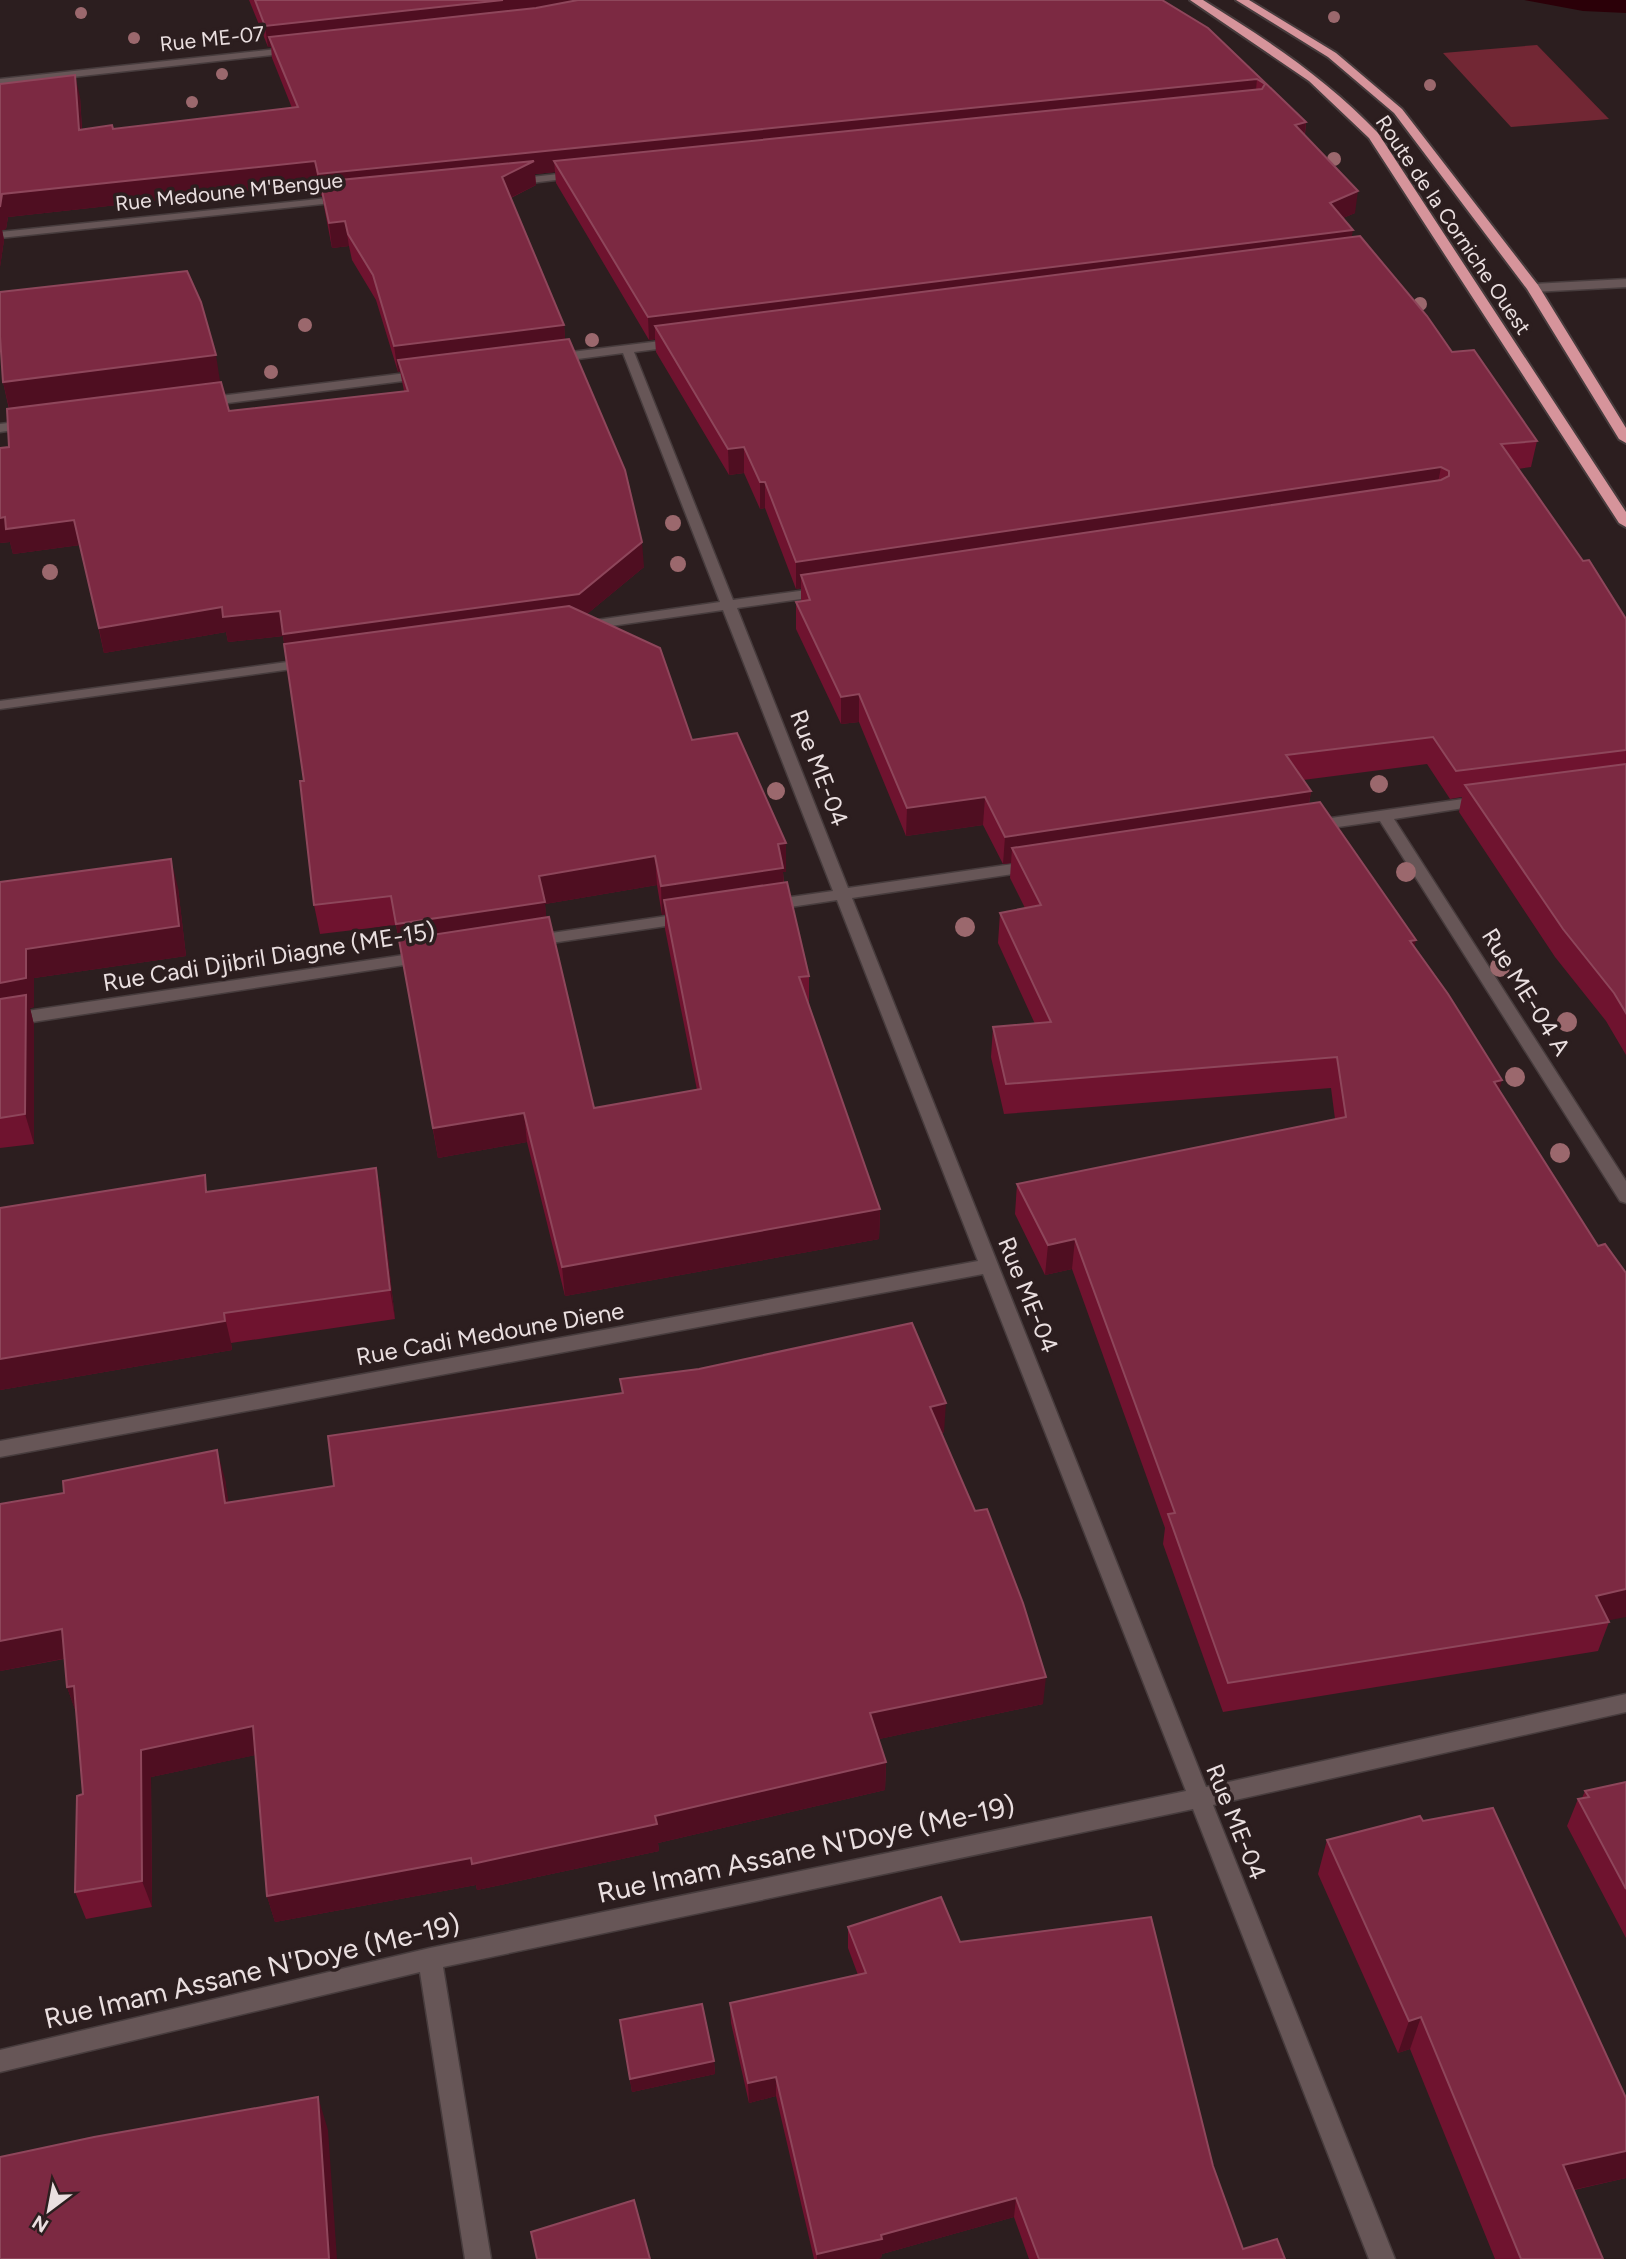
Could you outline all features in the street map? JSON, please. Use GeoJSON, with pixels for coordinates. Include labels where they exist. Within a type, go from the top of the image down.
{"type":"FeatureCollection","features":[{"type":"Feature","properties":{"kind":"highway","name":"Route de la Corniche Ouest"},"geometry":{"type":"LineString","coordinates":[[1195,0],[1242,28],[1325,87],[1346,104],[1374,136],[1626,523]]}},
{"type":"Feature","properties":{"kind":"highway","name":"Route de la Corniche Ouest"},"geometry":{"type":"LineString","coordinates":[[1241,0],[1332,55],[1398,111],[1533,288],[1626,439]]}},
{"type":"Feature","properties":{"kind":"street","name":"Rue ME-07"},"geometry":{"type":"LineString","coordinates":[[0,82],[313,48]]}},
{"type":"Feature","properties":{"kind":"street"},"geometry":{"type":"LineString","coordinates":[[497,184],[593,174]]}},
{"type":"Feature","properties":{"kind":"street","name":"Rue Medoune M'Bengue"},"geometry":{"type":"LineString","coordinates":[[0,235],[359,198]]}},
{"type":"Feature","properties":{"kind":"street"},"geometry":{"type":"LineString","coordinates":[[1533,288],[1626,283]]}},
{"type":"Feature","properties":{"kind":"street"},"geometry":{"type":"LineString","coordinates":[[546,359],[696,340]]}},
{"type":"Feature","properties":{"kind":"street","name":"Rue ME-04"},"geometry":{"type":"LineString","coordinates":[[628,349],[1382,2259]]}},
{"type":"Feature","properties":{"kind":"street"},"geometry":{"type":"LineString","coordinates":[[191,404],[436,373]]}},
{"type":"Feature","properties":{"kind":"street"},"geometry":{"type":"LineString","coordinates":[[0,428],[41,423]]}},
{"type":"Feature","properties":{"kind":"street"},"geometry":{"type":"LineString","coordinates":[[564,629],[838,590]]}},
{"type":"Feature","properties":{"kind":"street"},"geometry":{"type":"LineString","coordinates":[[0,705],[330,660]]}},
{"type":"Feature","properties":{"kind":"street"},"geometry":{"type":"LineString","coordinates":[[1289,829],[1505,799]]}},
{"type":"Feature","properties":{"kind":"street","name":"Rue ME-04 A"},"geometry":{"type":"LineString","coordinates":[[1384,815],[1626,1196]]}},
{"type":"Feature","properties":{"kind":"street"},"geometry":{"type":"LineString","coordinates":[[760,907],[1046,864]]}},
{"type":"Feature","properties":{"kind":"street"},"geometry":{"type":"LineString","coordinates":[[511,944],[704,915]]}},
{"type":"Feature","properties":{"kind":"street","name":"Rue Cadi Djibril Diagne (ME-15)"},"geometry":{"type":"LineString","coordinates":[[0,1021],[442,954]]}},
{"type":"Feature","properties":{"kind":"street","name":"Rue Cadi Medoune Diene"},"geometry":{"type":"LineString","coordinates":[[0,1449],[990,1266]]}},
{"type":"Feature","properties":{"kind":"street","name":"Rue Imam Assane N'Doye (Me-19)"},"geometry":{"type":"LineString","coordinates":[[0,2061],[430,1959],[1200,1798],[1626,1703]]}},
{"type":"Feature","properties":{"kind":"street"},"geometry":{"type":"LineString","coordinates":[[430,1959],[478,2259]]}},
{"type":"Feature","properties":{"kind":"shaded area"},"geometry":{"type":"Polygon","coordinates":[[[1524,0],[1626,0],[1626,13],[1583,11],[1524,0]]]}},
{"type":"Feature","properties":{"kind":"shaded area"},"geometry":{"type":"Polygon","coordinates":[[[1537,45],[1609,119],[1511,127],[1443,53],[1537,45]]]}},
{"type":"Feature","properties":{"kind":"building"},"geometry":{"type":"Polygon","coordinates":[[[255,0],[503,0],[265,26],[255,0]]]}},
{"type":"Feature","properties":{"kind":"building"},"geometry":{"type":"Polygon","coordinates":[[[578,0],[1162,0],[1208,28],[1306,122],[1295,125],[1358,191],[1330,203],[1353,230],[648,317],[554,161],[1262,89],[1265,84],[1257,79],[318,174],[315,161],[2,194],[0,207],[0,84],[75,75],[79,130],[112,125],[113,129],[298,107],[269,37],[536,8],[578,0]]]}},
{"type":"Feature","properties":{"kind":"building"},"geometry":{"type":"Polygon","coordinates":[[[534,161],[502,177],[564,325],[394,346],[373,275],[348,234],[345,221],[329,223],[320,182],[534,161]]]}},
{"type":"Feature","properties":{"kind":"building"},"geometry":{"type":"Polygon","coordinates":[[[1360,236],[1427,316],[1452,352],[1474,350],[1537,441],[1501,444],[1583,561],[1589,560],[1626,619],[1626,750],[1456,771],[1433,737],[1286,755],[1311,791],[1005,837],[985,797],[907,808],[859,694],[841,697],[796,602],[810,600],[801,575],[1441,480],[1449,476],[1449,471],[1441,467],[796,562],[765,482],[760,482],[744,447],[728,449],[655,326],[1360,236]]]}},
{"type":"Feature","properties":{"kind":"building"},"geometry":{"type":"Polygon","coordinates":[[[187,271],[201,302],[216,355],[3,382],[0,292],[187,271]]]}},
{"type":"Feature","properties":{"kind":"building"},"geometry":{"type":"Polygon","coordinates":[[[569,339],[625,470],[642,542],[579,594],[283,634],[280,611],[223,617],[222,607],[99,628],[74,520],[6,529],[5,517],[0,518],[0,448],[9,447],[7,409],[221,382],[229,411],[408,391],[398,360],[569,339]]]}},
{"type":"Feature","properties":{"kind":"building"},"geometry":{"type":"Polygon","coordinates":[[[569,606],[660,648],[692,740],[737,733],[786,843],[778,844],[783,868],[661,886],[655,856],[539,876],[545,902],[396,924],[391,896],[314,905],[300,781],[304,781],[284,644],[569,606]]]}},
{"type":"Feature","properties":{"kind":"building"},"geometry":{"type":"Polygon","coordinates":[[[1626,764],[1626,1013],[1614,993],[1563,929],[1465,785],[1626,764]]]}},
{"type":"Feature","properties":{"kind":"building"},"geometry":{"type":"Polygon","coordinates":[[[1320,802],[1416,940],[1410,941],[1448,994],[1502,1080],[1494,1082],[1598,1246],[1605,1244],[1626,1273],[1626,1589],[1596,1596],[1609,1622],[1228,1683],[1168,1514],[1175,1513],[1075,1239],[1048,1245],[1017,1184],[1346,1117],[1337,1057],[1006,1084],[993,1027],[1051,1022],[1000,913],[1041,905],[1012,848],[1320,802]]]}},
{"type":"Feature","properties":{"kind":"building"},"geometry":{"type":"Polygon","coordinates":[[[171,859],[179,926],[26,949],[26,978],[0,983],[0,882],[171,859]]]}},
{"type":"Feature","properties":{"kind":"building"},"geometry":{"type":"Polygon","coordinates":[[[787,882],[809,976],[799,977],[880,1209],[562,1267],[524,1113],[433,1128],[399,940],[549,917],[594,1108],[701,1089],[664,900],[787,882]]]}},
{"type":"Feature","properties":{"kind":"building"},"geometry":{"type":"Polygon","coordinates":[[[26,995],[25,1114],[0,1118],[0,999],[26,995]]]}},
{"type":"Feature","properties":{"kind":"building"},"geometry":{"type":"Polygon","coordinates":[[[376,1168],[390,1290],[224,1313],[225,1321],[0,1359],[0,1208],[205,1175],[206,1192],[376,1168]]]}},
{"type":"Feature","properties":{"kind":"building"},"geometry":{"type":"Polygon","coordinates":[[[912,1323],[946,1403],[930,1407],[975,1511],[987,1509],[1023,1603],[1046,1677],[870,1713],[886,1762],[655,1816],[657,1824],[472,1864],[471,1858],[267,1896],[253,1726],[141,1750],[142,1881],[75,1892],[77,1796],[83,1794],[74,1686],[67,1687],[62,1629],[0,1641],[0,1504],[64,1493],[63,1481],[217,1450],[225,1503],[334,1486],[328,1436],[623,1393],[620,1379],[699,1369],[912,1323]]]}},
{"type":"Feature","properties":{"kind":"building"},"geometry":{"type":"Polygon","coordinates":[[[1626,1782],[1626,1889],[1578,1799],[1589,1797],[1585,1791],[1626,1782]]]}},
{"type":"Feature","properties":{"kind":"building"},"geometry":{"type":"Polygon","coordinates":[[[1493,1808],[1626,2098],[1626,2151],[1563,2165],[1603,2259],[1521,2259],[1421,2017],[1409,2021],[1327,1840],[1420,1816],[1423,1821],[1493,1808]]]}},
{"type":"Feature","properties":{"kind":"building"},"geometry":{"type":"Polygon","coordinates":[[[941,1897],[960,1942],[1151,1917],[1213,2166],[1243,2249],[1277,2239],[1285,2259],[1039,2259],[1016,2198],[881,2235],[882,2239],[817,2254],[776,2077],[748,2083],[730,2003],[866,1973],[848,1927],[941,1897]]]}},
{"type":"Feature","properties":{"kind":"building"},"geometry":{"type":"Polygon","coordinates":[[[702,2004],[714,2061],[630,2079],[620,2020],[702,2004]]]}},
{"type":"Feature","properties":{"kind":"building"},"geometry":{"type":"Polygon","coordinates":[[[318,2097],[329,2259],[0,2259],[0,2157],[94,2137],[318,2097]]]}},
{"type":"Feature","properties":{"kind":"building"},"geometry":{"type":"Polygon","coordinates":[[[634,2200],[650,2259],[537,2259],[531,2232],[634,2200]]]}}]}
